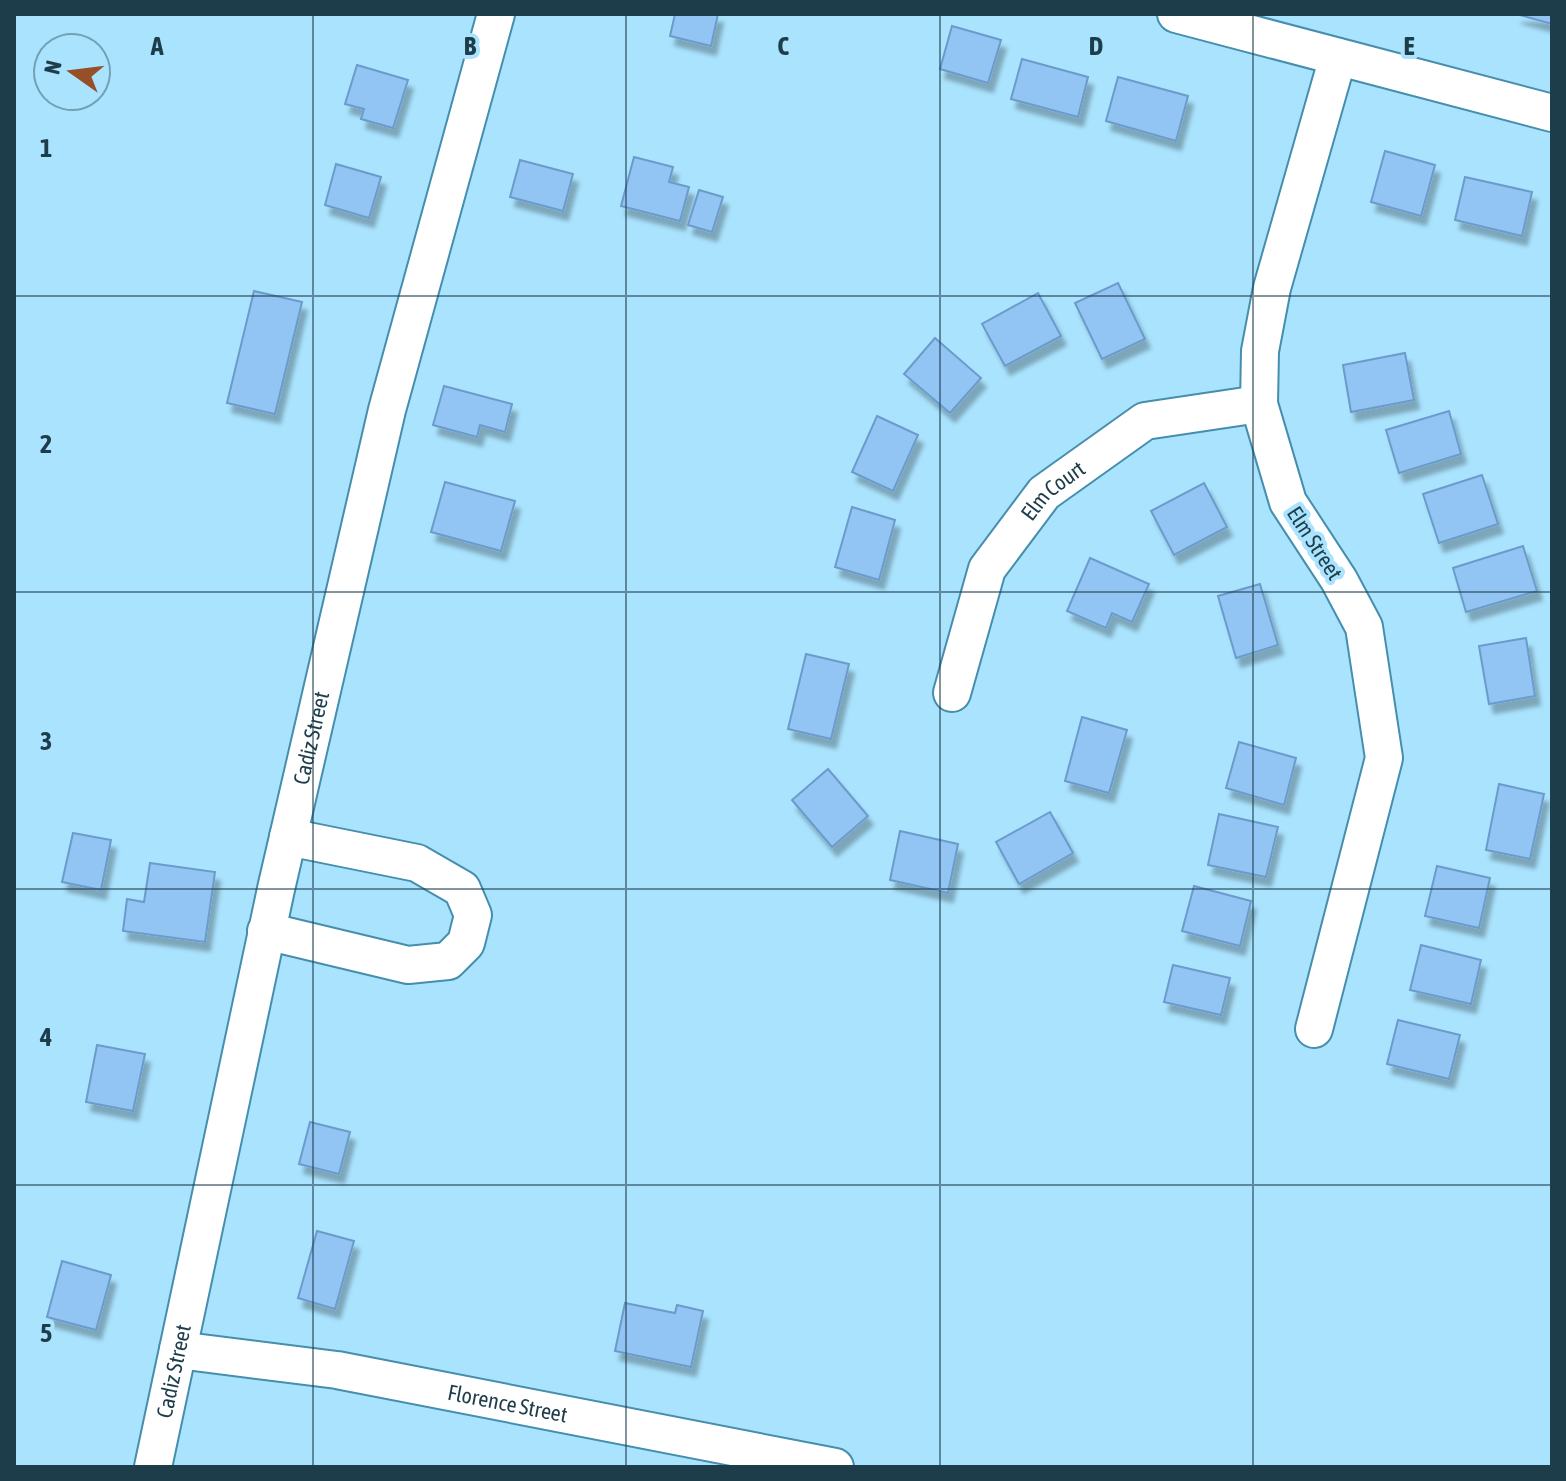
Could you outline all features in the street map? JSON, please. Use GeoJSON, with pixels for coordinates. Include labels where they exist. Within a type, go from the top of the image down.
{"type":"FeatureCollection","features":[{"type":"Feature","properties":{"kind":"street","name":"Cadiz Street"},"geometry":{"type":"LineString","coordinates":[[153,1467],[266,931],[387,410],[496,14]]}},
{"type":"Feature","properties":{"kind":"street"},"geometry":{"type":"LineString","coordinates":[[1176,14],[1552,113]]}},
{"type":"Feature","properties":{"kind":"street","name":"Elm Street"},"geometry":{"type":"LineString","coordinates":[[1314,1029],[1384,758],[1364,627],[1339,580],[1288,502],[1259,404],[1260,351],[1272,288],[1338,57]]}},
{"type":"Feature","properties":{"kind":"street","name":"Elm Court"},"geometry":{"type":"LineString","coordinates":[[952,693],[987,569],[1044,493],[1145,421],[1259,404]]}},
{"type":"Feature","properties":{"kind":"street"},"geometry":{"type":"LineString","coordinates":[[266,931],[408,965],[448,961],[466,943],[473,915],[462,889],[417,863],[288,837]]}},
{"type":"Feature","properties":{"kind":"street","name":"Florence Street"},"geometry":{"type":"LineString","coordinates":[[178,1350],[337,1370],[835,1467]]}},
{"type":"Feature","properties":{"kind":"building"},"geometry":{"type":"Polygon","coordinates":[[[675,14],[718,14],[711,46],[670,36],[675,14]]]}},
{"type":"Feature","properties":{"kind":"building"},"geometry":{"type":"Polygon","coordinates":[[[1516,14],[1552,14],[1552,24],[1516,14]]]}},
{"type":"Feature","properties":{"kind":"building"},"geometry":{"type":"Polygon","coordinates":[[[952,26],[1001,40],[988,83],[940,69],[952,26]]]}},
{"type":"Feature","properties":{"kind":"building"},"geometry":{"type":"Polygon","coordinates":[[[1022,59],[1088,77],[1078,117],[1011,99],[1022,59]]]}},
{"type":"Feature","properties":{"kind":"building"},"geometry":{"type":"Polygon","coordinates":[[[357,65],[408,80],[393,128],[361,119],[364,109],[345,104],[357,65]]]}},
{"type":"Feature","properties":{"kind":"building"},"geometry":{"type":"Polygon","coordinates":[[[1118,77],[1188,96],[1176,141],[1106,121],[1118,77]]]}},
{"type":"Feature","properties":{"kind":"building"},"geometry":{"type":"Polygon","coordinates":[[[1385,151],[1435,165],[1421,216],[1371,202],[1385,151]]]}},
{"type":"Feature","properties":{"kind":"building"},"geometry":{"type":"Polygon","coordinates":[[[634,157],[673,167],[669,182],[689,187],[680,221],[621,206],[634,157]]]}},
{"type":"Feature","properties":{"kind":"building"},"geometry":{"type":"Polygon","coordinates":[[[520,160],[573,174],[563,211],[510,197],[520,160]]]}},
{"type":"Feature","properties":{"kind":"building"},"geometry":{"type":"Polygon","coordinates":[[[336,164],[381,177],[369,218],[325,205],[336,164]]]}},
{"type":"Feature","properties":{"kind":"building"},"geometry":{"type":"Polygon","coordinates":[[[1465,177],[1532,192],[1522,236],[1455,220],[1465,177]]]}},
{"type":"Feature","properties":{"kind":"building"},"geometry":{"type":"Polygon","coordinates":[[[699,190],[723,197],[712,232],[688,225],[699,190]]]}},
{"type":"Feature","properties":{"kind":"building"},"geometry":{"type":"Polygon","coordinates":[[[1118,283],[1145,339],[1102,359],[1075,303],[1118,283]]]}},
{"type":"Feature","properties":{"kind":"building"},"geometry":{"type":"Polygon","coordinates":[[[254,291],[302,302],[275,414],[227,403],[254,291]]]}},
{"type":"Feature","properties":{"kind":"building"},"geometry":{"type":"Polygon","coordinates":[[[1038,293],[1061,336],[1005,366],[982,324],[1038,293]]]}},
{"type":"Feature","properties":{"kind":"building"},"geometry":{"type":"Polygon","coordinates":[[[935,338],[981,378],[950,413],[904,374],[935,338]]]}},
{"type":"Feature","properties":{"kind":"building"},"geometry":{"type":"Polygon","coordinates":[[[1405,353],[1414,400],[1351,412],[1343,365],[1405,353]]]}},
{"type":"Feature","properties":{"kind":"building"},"geometry":{"type":"Polygon","coordinates":[[[444,386],[512,404],[505,432],[480,425],[477,437],[433,425],[444,386]]]}},
{"type":"Feature","properties":{"kind":"building"},"geometry":{"type":"Polygon","coordinates":[[[1449,411],[1461,454],[1399,473],[1386,430],[1449,411]]]}},
{"type":"Feature","properties":{"kind":"building"},"geometry":{"type":"Polygon","coordinates":[[[877,416],[918,435],[893,491],[852,472],[877,416]]]}},
{"type":"Feature","properties":{"kind":"building"},"geometry":{"type":"Polygon","coordinates":[[[1482,475],[1498,524],[1439,543],[1423,494],[1482,475]]]}},
{"type":"Feature","properties":{"kind":"building"},"geometry":{"type":"Polygon","coordinates":[[[445,482],[515,501],[501,551],[431,532],[445,482]]]}},
{"type":"Feature","properties":{"kind":"building"},"geometry":{"type":"Polygon","coordinates":[[[1204,483],[1227,527],[1174,555],[1151,511],[1204,483]]]}},
{"type":"Feature","properties":{"kind":"building"},"geometry":{"type":"Polygon","coordinates":[[[852,507],[895,520],[879,580],[835,567],[852,507]]]}},
{"type":"Feature","properties":{"kind":"building"},"geometry":{"type":"Polygon","coordinates":[[[1523,546],[1537,591],[1466,612],[1453,568],[1523,546]]]}},
{"type":"Feature","properties":{"kind":"building"},"geometry":{"type":"Polygon","coordinates":[[[1090,558],[1149,584],[1132,622],[1112,613],[1106,628],[1067,611],[1090,558]]]}},
{"type":"Feature","properties":{"kind":"building"},"geometry":{"type":"Polygon","coordinates":[[[1260,584],[1278,645],[1236,658],[1218,596],[1260,584]]]}},
{"type":"Feature","properties":{"kind":"building"},"geometry":{"type":"Polygon","coordinates":[[[1526,638],[1535,696],[1489,704],[1479,646],[1526,638]]]}},
{"type":"Feature","properties":{"kind":"building"},"geometry":{"type":"Polygon","coordinates":[[[806,654],[849,664],[831,739],[788,729],[806,654]]]}},
{"type":"Feature","properties":{"kind":"building"},"geometry":{"type":"Polygon","coordinates":[[[1082,717],[1127,730],[1109,793],[1065,781],[1082,717]]]}},
{"type":"Feature","properties":{"kind":"building"},"geometry":{"type":"Polygon","coordinates":[[[1239,742],[1296,758],[1284,805],[1226,788],[1239,742]]]}},
{"type":"Feature","properties":{"kind":"building"},"geometry":{"type":"Polygon","coordinates":[[[828,769],[868,816],[832,847],[792,800],[828,769]]]}},
{"type":"Feature","properties":{"kind":"building"},"geometry":{"type":"Polygon","coordinates":[[[1499,784],[1544,794],[1530,859],[1486,850],[1499,784]]]}},
{"type":"Feature","properties":{"kind":"building"},"geometry":{"type":"Polygon","coordinates":[[[1050,812],[1073,853],[1019,884],[996,842],[1050,812]]]}},
{"type":"Feature","properties":{"kind":"building"},"geometry":{"type":"Polygon","coordinates":[[[1219,814],[1278,827],[1266,877],[1208,865],[1219,814]]]}},
{"type":"Feature","properties":{"kind":"building"},"geometry":{"type":"Polygon","coordinates":[[[900,831],[958,844],[948,893],[890,880],[900,831]]]}},
{"type":"Feature","properties":{"kind":"building"},"geometry":{"type":"Polygon","coordinates":[[[73,833],[111,840],[101,890],[62,882],[73,833]]]}},
{"type":"Feature","properties":{"kind":"building"},"geometry":{"type":"Polygon","coordinates":[[[150,863],[215,872],[205,942],[123,931],[127,899],[144,902],[150,863]]]}},
{"type":"Feature","properties":{"kind":"building"},"geometry":{"type":"Polygon","coordinates":[[[1437,866],[1490,878],[1479,928],[1425,916],[1437,866]]]}},
{"type":"Feature","properties":{"kind":"building"},"geometry":{"type":"Polygon","coordinates":[[[1194,886],[1251,901],[1240,946],[1182,931],[1194,886]]]}},
{"type":"Feature","properties":{"kind":"building"},"geometry":{"type":"Polygon","coordinates":[[[1421,945],[1481,960],[1471,1004],[1410,990],[1421,945]]]}},
{"type":"Feature","properties":{"kind":"building"},"geometry":{"type":"Polygon","coordinates":[[[1173,965],[1230,978],[1221,1015],[1164,1002],[1173,965]]]}},
{"type":"Feature","properties":{"kind":"building"},"geometry":{"type":"Polygon","coordinates":[[[1398,1020],[1460,1035],[1449,1079],[1387,1064],[1398,1020]]]}},
{"type":"Feature","properties":{"kind":"building"},"geometry":{"type":"Polygon","coordinates":[[[97,1045],[145,1054],[133,1111],[86,1102],[97,1045]]]}},
{"type":"Feature","properties":{"kind":"building"},"geometry":{"type":"Polygon","coordinates":[[[310,1122],[350,1132],[339,1174],[299,1164],[310,1122]]]}},
{"type":"Feature","properties":{"kind":"building"},"geometry":{"type":"Polygon","coordinates":[[[317,1231],[354,1241],[335,1309],[298,1298],[317,1231]]]}},
{"type":"Feature","properties":{"kind":"building"},"geometry":{"type":"Polygon","coordinates":[[[62,1261],[111,1275],[96,1330],[47,1317],[62,1261]]]}},
{"type":"Feature","properties":{"kind":"building"},"geometry":{"type":"Polygon","coordinates":[[[625,1303],[675,1313],[677,1305],[703,1311],[691,1367],[615,1351],[625,1303]]]}}]}
